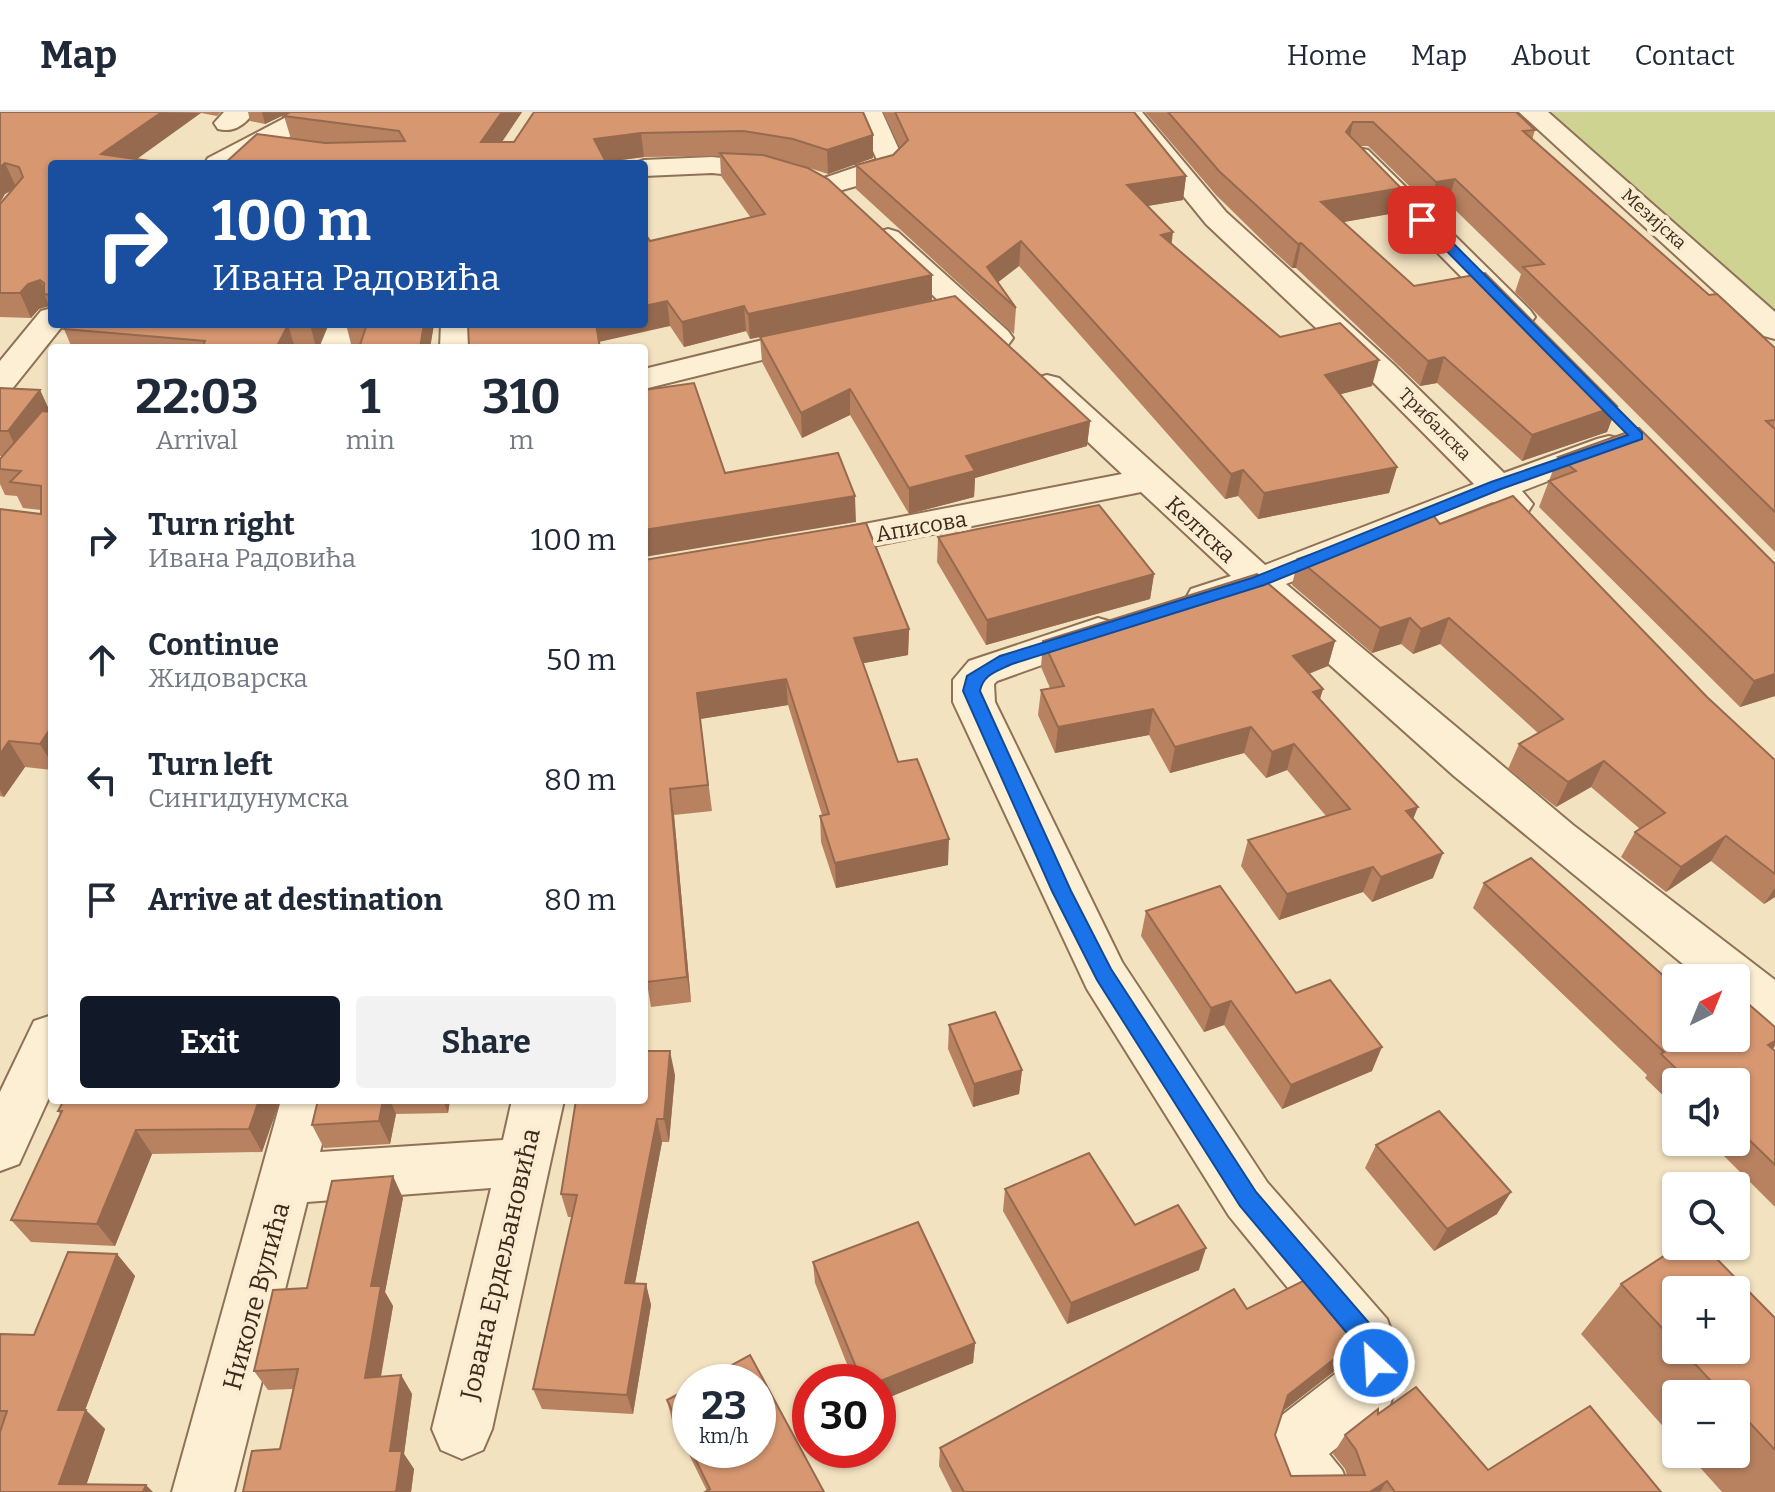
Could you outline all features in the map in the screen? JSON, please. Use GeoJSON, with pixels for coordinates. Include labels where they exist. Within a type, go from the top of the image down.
{"type":"FeatureCollection","features":[{"type":"Feature","properties":{"kind":"street"},"geometry":{"type":"LineString","coordinates":[[225,160],[316,112]]}},
{"type":"Feature","properties":{"kind":"street"},"geometry":{"type":"LineString","coordinates":[[828,186],[882,170],[891,163],[869,112]]}},
{"type":"Feature","properties":{"kind":"street","name":"Трибалска"},"geometry":{"type":"LineString","coordinates":[[1128,112],[1216,218],[1381,371],[1539,530]]}},
{"type":"Feature","properties":{"kind":"street","name":"Мезијска"},"geometry":{"type":"LineString","coordinates":[[1532,112],[1775,329]]}},
{"type":"Feature","properties":{"kind":"street"},"geometry":{"type":"LineString","coordinates":[[250,145],[294,151]]}},
{"type":"Feature","properties":{"kind":"street"},"geometry":{"type":"LineString","coordinates":[[1358,155],[1537,335]]}},
{"type":"Feature","properties":{"kind":"street","name":"Келтска"},"geometry":{"type":"LineString","coordinates":[[648,168],[739,167],[790,174],[828,186],[860,213],[948,309],[1149,480],[1258,581],[1530,816],[1718,964]]}},
{"type":"Feature","properties":{"kind":"street"},"geometry":{"type":"LineString","coordinates":[[0,382],[48,323]]}},
{"type":"Feature","properties":{"kind":"street"},"geometry":{"type":"LineString","coordinates":[[648,378],[857,329]]}},
{"type":"Feature","properties":{"kind":"street"},"geometry":{"type":"LineString","coordinates":[[1320,1492],[1299,1466],[1297,1449],[1302,1437],[1369,1384],[1374,1363],[1367,1339],[1248,1199],[1104,975],[974,702],[973,680],[993,665],[1258,581],[1496,485],[1626,425]]}},
{"type":"Feature","properties":{"kind":"street","name":"Аписова"},"geometry":{"type":"LineString","coordinates":[[783,551],[986,515],[1149,480]]}},
{"type":"Feature","properties":{"kind":"street","name":"Келтска"},"geometry":{"type":"LineString","coordinates":[[1750,989],[1775,1008]]}},
{"type":"Feature","properties":{"kind":"street"},"geometry":{"type":"LineString","coordinates":[[0,1147],[48,1045]]}},
{"type":"Feature","properties":{"kind":"street","name":"Николе Вулића"},"geometry":{"type":"LineString","coordinates":[[203,1492],[306,1104]]}},
{"type":"Feature","properties":{"kind":"street","name":"Јована Ердељановића"},"geometry":{"type":"LineString","coordinates":[[462,1429],[537,1104]]}},
{"type":"Feature","properties":{"kind":"street"},"geometry":{"type":"LineString","coordinates":[[287,1179],[525,1162]]}},
{"type":"Feature","properties":{"kind":"green space"},"geometry":{"type":"Polygon","coordinates":[[[1532,112],[1775,112],[1775,329],[1532,112]]]}},
{"type":"Feature","properties":{"kind":"building"},"geometry":{"type":"Polygon","coordinates":[[[0,112],[162,112],[101,154],[143,160],[48,160],[48,294],[44,294],[44,283],[40,280],[28,284],[20,293],[0,293],[0,204],[23,177],[19,167],[5,163],[0,167],[0,112]]]}},
{"type":"Feature","properties":{"kind":"building"},"geometry":{"type":"Polygon","coordinates":[[[290,112],[502,112],[481,142],[514,142],[534,112],[863,112],[873,135],[827,150],[793,139],[743,131],[641,133],[594,139],[605,160],[228,160],[257,134],[325,143],[405,141],[399,131],[284,116],[290,112]]]}},
{"type":"Feature","properties":{"kind":"building"},"geometry":{"type":"Polygon","coordinates":[[[895,112],[1134,112],[1186,176],[1127,185],[1173,232],[1161,235],[1280,337],[1340,323],[1379,360],[1325,375],[1397,467],[1264,493],[1243,470],[1231,474],[1021,241],[987,267],[1016,308],[856,165],[893,155],[908,140],[895,112]]]}},
{"type":"Feature","properties":{"kind":"building"},"geometry":{"type":"Polygon","coordinates":[[[1168,112],[1516,112],[1535,130],[1523,131],[1709,295],[1717,294],[1775,348],[1775,420],[1766,421],[1775,429],[1775,512],[1523,267],[1544,264],[1455,179],[1436,182],[1373,122],[1353,122],[1346,132],[1401,188],[1321,202],[1414,286],[1485,273],[1617,406],[1532,435],[1444,357],[1428,361],[1219,171],[1168,112]]]}},
{"type":"Feature","properties":{"kind":"building"},"geometry":{"type":"Polygon","coordinates":[[[720,153],[763,155],[808,168],[828,179],[932,275],[748,314],[744,306],[682,322],[667,301],[648,305],[648,238],[650,241],[765,214],[720,153]]]}},
{"type":"Feature","properties":{"kind":"building"},"geometry":{"type":"Polygon","coordinates":[[[955,296],[1090,421],[966,456],[975,471],[909,488],[850,389],[801,413],[760,337],[955,296]]]}},
{"type":"Feature","properties":{"kind":"building"},"geometry":{"type":"Polygon","coordinates":[[[286,328],[278,344],[204,344],[205,341],[64,329],[286,328]]]}},
{"type":"Feature","properties":{"kind":"building"},"geometry":{"type":"Polygon","coordinates":[[[366,328],[423,328],[421,344],[360,344],[366,328]]]}},
{"type":"Feature","properties":{"kind":"building"},"geometry":{"type":"Polygon","coordinates":[[[468,328],[597,328],[599,344],[469,344],[468,328]]]}},
{"type":"Feature","properties":{"kind":"building"},"geometry":{"type":"Polygon","coordinates":[[[694,383],[725,473],[838,453],[855,496],[648,529],[648,389],[694,383]]]}},
{"type":"Feature","properties":{"kind":"building"},"geometry":{"type":"Polygon","coordinates":[[[0,388],[40,390],[8,431],[0,431],[0,388]]]}},
{"type":"Feature","properties":{"kind":"building"},"geometry":{"type":"Polygon","coordinates":[[[42,411],[48,412],[48,732],[40,744],[9,741],[0,754],[0,509],[41,514],[41,486],[10,482],[21,471],[0,469],[0,459],[42,411]]]}},
{"type":"Feature","properties":{"kind":"building"},"geometry":{"type":"Polygon","coordinates":[[[1639,428],[1775,564],[1775,674],[1754,681],[1549,481],[1576,471],[1558,457],[1639,428]]]}},
{"type":"Feature","properties":{"kind":"building"},"geometry":{"type":"Polygon","coordinates":[[[1513,496],[1707,697],[1775,760],[1775,874],[1726,836],[1681,867],[1635,832],[1665,813],[1604,761],[1568,782],[1519,744],[1563,719],[1449,618],[1421,629],[1410,618],[1380,628],[1298,559],[1432,514],[1440,524],[1513,496]]]}},
{"type":"Feature","properties":{"kind":"building"},"geometry":{"type":"Polygon","coordinates":[[[1099,505],[1154,574],[987,620],[938,537],[1099,505]]]}},
{"type":"Feature","properties":{"kind":"building"},"geometry":{"type":"Polygon","coordinates":[[[866,523],[909,629],[854,638],[898,762],[917,759],[949,839],[835,863],[820,816],[829,814],[786,679],[697,693],[708,785],[670,789],[687,977],[648,982],[648,559],[866,523]]]}},
{"type":"Feature","properties":{"kind":"building"},"geometry":{"type":"Polygon","coordinates":[[[1257,574],[1335,641],[1293,656],[1323,689],[1313,692],[1418,807],[1406,811],[1443,853],[1381,877],[1373,867],[1287,894],[1248,840],[1350,809],[1294,744],[1272,752],[1251,727],[1175,747],[1153,709],[1058,727],[1041,690],[1064,686],[1043,641],[1257,574]]]}},
{"type":"Feature","properties":{"kind":"building"},"geometry":{"type":"Polygon","coordinates":[[[1531,858],[1662,975],[1662,1050],[1484,883],[1531,858]]]}},
{"type":"Feature","properties":{"kind":"building"},"geometry":{"type":"Polygon","coordinates":[[[1220,886],[1296,993],[1330,980],[1382,1047],[1291,1085],[1231,1001],[1211,1008],[1146,911],[1220,886]]]}},
{"type":"Feature","properties":{"kind":"building"},"geometry":{"type":"Polygon","coordinates":[[[1750,1005],[1775,1027],[1775,1041],[1768,1045],[1775,1051],[1775,1165],[1750,1141],[1750,1068],[1676,1068],[1661,1054],[1750,1052],[1750,1005]]]}},
{"type":"Feature","properties":{"kind":"building"},"geometry":{"type":"Polygon","coordinates":[[[995,1012],[1022,1070],[974,1084],[949,1025],[995,1012]]]}},
{"type":"Feature","properties":{"kind":"building"},"geometry":{"type":"Polygon","coordinates":[[[648,1051],[670,1051],[664,1119],[657,1119],[625,1283],[646,1284],[627,1395],[533,1389],[577,1195],[561,1194],[575,1104],[648,1104],[648,1051]]]}},
{"type":"Feature","properties":{"kind":"building"},"geometry":{"type":"Polygon","coordinates":[[[62,1104],[258,1104],[249,1129],[136,1130],[97,1224],[11,1220],[62,1111],[58,1111],[62,1104]]]}},
{"type":"Feature","properties":{"kind":"building"},"geometry":{"type":"Polygon","coordinates":[[[317,1104],[382,1104],[379,1121],[312,1125],[317,1104]]]}},
{"type":"Feature","properties":{"kind":"building"},"geometry":{"type":"Polygon","coordinates":[[[1439,1111],[1511,1192],[1447,1229],[1376,1145],[1439,1111]]]}},
{"type":"Feature","properties":{"kind":"building"},"geometry":{"type":"Polygon","coordinates":[[[1089,1153],[1135,1225],[1178,1205],[1206,1248],[1071,1303],[1005,1189],[1089,1153]]]}},
{"type":"Feature","properties":{"kind":"building"},"geometry":{"type":"Polygon","coordinates":[[[393,1176],[371,1286],[381,1286],[365,1378],[401,1375],[390,1451],[402,1451],[396,1492],[243,1492],[252,1451],[280,1449],[298,1369],[254,1371],[273,1290],[307,1288],[332,1181],[393,1176]]]}},
{"type":"Feature","properties":{"kind":"building"},"geometry":{"type":"Polygon","coordinates":[[[918,1222],[975,1343],[896,1375],[896,1364],[855,1364],[813,1262],[918,1222]]]}},
{"type":"Feature","properties":{"kind":"building"},"geometry":{"type":"Polygon","coordinates":[[[68,1252],[117,1254],[58,1410],[86,1410],[59,1484],[146,1485],[143,1492],[0,1492],[0,1432],[7,1411],[0,1411],[0,1334],[34,1335],[68,1252]]]}},
{"type":"Feature","properties":{"kind":"building"},"geometry":{"type":"Polygon","coordinates":[[[1662,1257],[1662,1260],[1718,1260],[1734,1276],[1662,1276],[1662,1328],[1621,1284],[1662,1257]]]}},
{"type":"Feature","properties":{"kind":"building"},"geometry":{"type":"Polygon","coordinates":[[[1305,1280],[1350,1335],[1352,1345],[1288,1395],[1275,1435],[1291,1476],[1365,1475],[1356,1450],[1345,1435],[1378,1409],[1378,1414],[1416,1387],[1488,1470],[1590,1406],[1661,1492],[1395,1492],[1387,1481],[1370,1492],[964,1492],[940,1448],[1234,1289],[1247,1309],[1305,1280]]]}},
{"type":"Feature","properties":{"kind":"building"},"geometry":{"type":"Polygon","coordinates":[[[1750,1293],[1775,1318],[1775,1450],[1750,1423],[1750,1380],[1710,1380],[1695,1364],[1750,1364],[1750,1293]]]}},
{"type":"Feature","properties":{"kind":"building"},"geometry":{"type":"Polygon","coordinates":[[[750,1355],[755,1364],[734,1364],[750,1355]]]}},
{"type":"Feature","properties":{"kind":"building"},"geometry":{"type":"Polygon","coordinates":[[[776,1403],[792,1433],[792,1468],[811,1468],[824,1492],[705,1492],[710,1489],[700,1468],[776,1468],[776,1403]]]}},
{"type":"Feature","properties":{"kind":"route"},"geometry":{"type":"LineString","coordinates":[[1374,1363],[1367,1339],[1248,1199],[1104,975],[1074,919],[971,691],[973,680],[983,671],[1006,660],[1258,581],[1496,485],[1637,436],[1422,220]]}}]}
